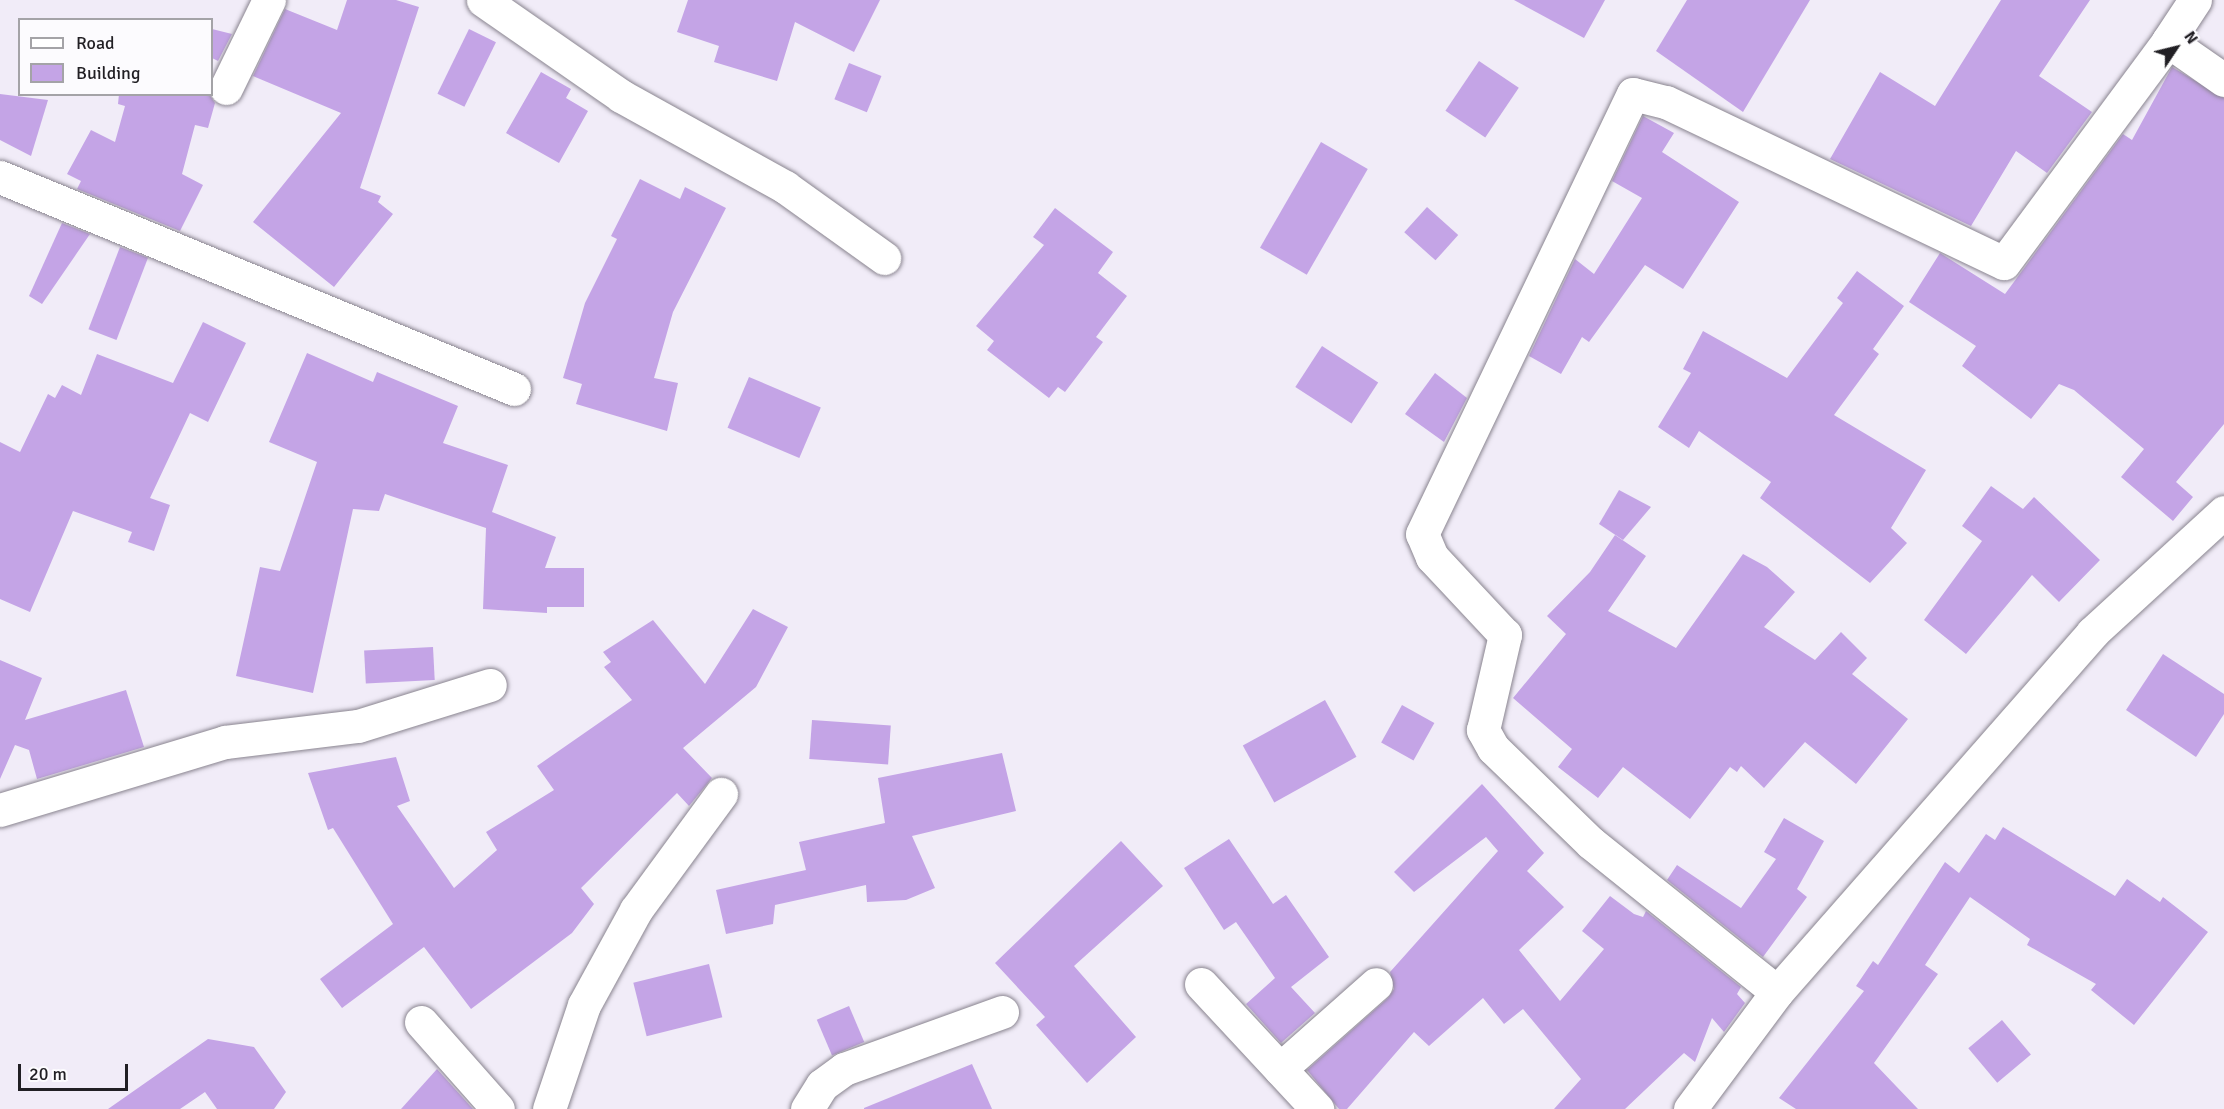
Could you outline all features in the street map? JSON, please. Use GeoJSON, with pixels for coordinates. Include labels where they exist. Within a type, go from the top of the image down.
{"type":"FeatureCollection","features":[{"type":"Feature","properties":{"kind":"street"},"geometry":{"type":"LineString","coordinates":[[226,88],[269,0]]}},
{"type":"Feature","properties":{"kind":"street"},"geometry":{"type":"LineString","coordinates":[[483,0],[621,96],[785,187],[884,258]]}},
{"type":"Feature","properties":{"kind":"street"},"geometry":{"type":"LineString","coordinates":[[1777,992],[1591,843],[1492,748],[1483,730],[1506,635],[1432,557],[1422,534],[1633,94],[1666,102],[2004,263],[2168,41],[2195,0]]}},
{"type":"Feature","properties":{"kind":"street"},"geometry":{"type":"LineString","coordinates":[[2168,41],[2224,80]]}},
{"type":"Feature","properties":{"kind":"street"},"geometry":{"type":"LineString","coordinates":[[0,177],[514,390]]}},
{"type":"Feature","properties":{"kind":"street"},"geometry":{"type":"LineString","coordinates":[[1690,1109],[1777,992],[2092,633],[2224,512]]}},
{"type":"Feature","properties":{"kind":"street"},"geometry":{"type":"LineString","coordinates":[[0,810],[225,742],[358,726],[490,685]]}},
{"type":"Feature","properties":{"kind":"street"},"geometry":{"type":"LineString","coordinates":[[549,1109],[585,1005],[636,910],[722,794]]}},
{"type":"Feature","properties":{"kind":"street"},"geometry":{"type":"LineString","coordinates":[[1201,984],[1317,1109]]}},
{"type":"Feature","properties":{"kind":"street"},"geometry":{"type":"LineString","coordinates":[[1280,1069],[1377,984]]}},
{"type":"Feature","properties":{"kind":"street"},"geometry":{"type":"LineString","coordinates":[[807,1109],[822,1085],[844,1069],[1002,1012]]}},
{"type":"Feature","properties":{"kind":"street"},"geometry":{"type":"LineString","coordinates":[[421,1022],[498,1109]]}},
{"type":"Feature","properties":{"kind":"building"},"geometry":{"type":"Polygon","coordinates":[[[347,0],[396,0],[419,7],[360,188],[381,196],[378,202],[393,214],[334,287],[253,222],[341,113],[253,76],[285,9],[337,30],[347,0]]]}},
{"type":"Feature","properties":{"kind":"building"},"geometry":{"type":"Polygon","coordinates":[[[688,0],[880,0],[854,52],[795,22],[777,81],[714,62],[719,46],[677,32],[688,0]]]}},
{"type":"Feature","properties":{"kind":"building"},"geometry":{"type":"Polygon","coordinates":[[[1514,0],[1605,0],[1584,38],[1514,0]]]}},
{"type":"Feature","properties":{"kind":"building"},"geometry":{"type":"Polygon","coordinates":[[[1687,0],[1810,0],[1743,112],[1656,51],[1687,0]]]}},
{"type":"Feature","properties":{"kind":"building"},"geometry":{"type":"Polygon","coordinates":[[[2001,0],[2090,0],[2039,76],[2092,112],[2047,173],[2016,151],[1971,226],[1830,159],[1880,72],[1935,106],[2001,0]]]}},
{"type":"Feature","properties":{"kind":"building"},"geometry":{"type":"Polygon","coordinates":[[[213,29],[232,34],[218,61],[213,58],[213,29]]]}},
{"type":"Feature","properties":{"kind":"building"},"geometry":{"type":"Polygon","coordinates":[[[469,29],[496,42],[464,107],[437,94],[469,29]]]}},
{"type":"Feature","properties":{"kind":"building"},"geometry":{"type":"Polygon","coordinates":[[[1479,61],[1519,88],[1485,138],[1445,111],[1479,61]]]}},
{"type":"Feature","properties":{"kind":"building"},"geometry":{"type":"Polygon","coordinates":[[[849,63],[881,76],[867,112],[834,99],[849,63]]]}},
{"type":"Feature","properties":{"kind":"building"},"geometry":{"type":"Polygon","coordinates":[[[2172,67],[2224,98],[2224,424],[2176,482],[2193,497],[2173,521],[2121,477],[2144,449],[2074,390],[2059,384],[2031,419],[1962,366],[1976,346],[1909,302],[1940,253],[2005,294],[2123,134],[2132,140],[2172,67]]]}},
{"type":"Feature","properties":{"kind":"building"},"geometry":{"type":"Polygon","coordinates":[[[541,72],[571,89],[566,98],[588,111],[559,163],[506,133],[541,72]]]}},
{"type":"Feature","properties":{"kind":"building"},"geometry":{"type":"Polygon","coordinates":[[[0,94],[48,100],[31,156],[0,140],[0,94]]]}},
{"type":"Feature","properties":{"kind":"building"},"geometry":{"type":"Polygon","coordinates":[[[119,96],[210,96],[215,103],[208,128],[195,125],[182,174],[203,185],[180,231],[77,189],[81,181],[67,174],[91,130],[115,142],[125,106],[118,104],[119,96]]]}},
{"type":"Feature","properties":{"kind":"building"},"geometry":{"type":"Polygon","coordinates":[[[1643,116],[1674,133],[1662,152],[1739,202],[1683,289],[1645,265],[1589,342],[1582,337],[1561,374],[1529,356],[1575,259],[1594,274],[1642,198],[1612,181],[1643,116]]]}},
{"type":"Feature","properties":{"kind":"building"},"geometry":{"type":"Polygon","coordinates":[[[1321,142],[1368,169],[1307,275],[1260,248],[1321,142]]]}},
{"type":"Feature","properties":{"kind":"building"},"geometry":{"type":"Polygon","coordinates":[[[640,179],[680,199],[685,187],[726,208],[673,312],[654,378],[678,383],[667,431],[576,404],[582,384],[563,378],[585,303],[617,239],[611,236],[640,179]]]}},
{"type":"Feature","properties":{"kind":"building"},"geometry":{"type":"Polygon","coordinates":[[[1427,207],[1458,235],[1435,260],[1404,232],[1427,207]]]}},
{"type":"Feature","properties":{"kind":"building"},"geometry":{"type":"Polygon","coordinates":[[[1055,208],[1113,252],[1098,273],[1127,296],[1096,337],[1103,342],[1065,392],[1058,387],[1049,398],[987,350],[994,341],[976,326],[1044,245],[1033,237],[1055,208]]]}},
{"type":"Feature","properties":{"kind":"building"},"geometry":{"type":"Polygon","coordinates":[[[62,223],[90,234],[42,304],[29,296],[62,223]]]}},
{"type":"Feature","properties":{"kind":"building"},"geometry":{"type":"Polygon","coordinates":[[[120,247],[148,258],[116,340],[88,329],[120,247]]]}},
{"type":"Feature","properties":{"kind":"building"},"geometry":{"type":"Polygon","coordinates":[[[1857,271],[1904,306],[1873,349],[1879,354],[1834,415],[1926,470],[1891,528],[1907,543],[1870,583],[1760,498],[1771,482],[1699,431],[1689,448],[1658,427],[1691,373],[1683,369],[1703,331],[1787,378],[1843,303],[1837,298],[1857,271]]]}},
{"type":"Feature","properties":{"kind":"building"},"geometry":{"type":"Polygon","coordinates":[[[203,322],[246,343],[208,422],[190,413],[150,498],[170,505],[154,551],[128,542],[132,532],[73,511],[30,612],[0,599],[0,442],[20,452],[48,394],[55,398],[62,385],[81,395],[97,354],[173,383],[203,322]]]}},
{"type":"Feature","properties":{"kind":"building"},"geometry":{"type":"Polygon","coordinates":[[[1322,346],[1378,382],[1352,424],[1295,387],[1322,346]]]}},
{"type":"Feature","properties":{"kind":"building"},"geometry":{"type":"Polygon","coordinates":[[[307,353],[373,382],[377,372],[458,406],[443,443],[508,465],[492,512],[556,537],[545,568],[584,568],[584,607],[547,607],[547,613],[483,609],[486,528],[385,494],[379,511],[353,509],[313,693],[236,676],[260,567],[280,571],[317,462],[269,442],[307,353]]]}},
{"type":"Feature","properties":{"kind":"building"},"geometry":{"type":"Polygon","coordinates":[[[1435,373],[1467,398],[1444,442],[1405,414],[1435,373]]]}},
{"type":"Feature","properties":{"kind":"building"},"geometry":{"type":"Polygon","coordinates":[[[749,377],[821,407],[799,458],[728,428],[749,377]]]}},
{"type":"Feature","properties":{"kind":"building"},"geometry":{"type":"Polygon","coordinates":[[[1991,486],[2023,509],[2034,497],[2100,560],[2059,602],[2032,575],[1966,654],[1924,620],[1982,541],[1962,526],[1991,486]]]}},
{"type":"Feature","properties":{"kind":"building"},"geometry":{"type":"Polygon","coordinates":[[[1619,490],[1651,507],[1623,540],[1599,524],[1619,490]]]}},
{"type":"Feature","properties":{"kind":"building"},"geometry":{"type":"Polygon","coordinates":[[[1615,535],[1646,556],[1608,611],[1676,648],[1743,554],[1767,567],[1795,592],[1764,627],[1815,660],[1841,632],[1867,658],[1852,674],[1908,719],[1856,784],[1805,742],[1764,788],[1741,766],[1737,772],[1730,767],[1690,819],[1623,767],[1598,798],[1558,767],[1572,749],[1513,698],[1566,634],[1547,616],[1590,572],[1615,535]]]}},
{"type":"Feature","properties":{"kind":"building"},"geometry":{"type":"Polygon","coordinates":[[[753,609],[788,627],[756,687],[683,748],[712,778],[689,806],[677,793],[581,888],[594,904],[572,933],[471,1009],[424,947],[342,1008],[320,979],[393,924],[333,828],[328,830],[308,773],[396,757],[410,801],[397,806],[454,888],[497,850],[486,832],[554,790],[537,766],[632,700],[604,667],[611,662],[603,652],[653,620],[705,684],[753,609]]]}},
{"type":"Feature","properties":{"kind":"building"},"geometry":{"type":"Polygon","coordinates":[[[433,647],[435,680],[366,684],[364,651],[433,647]]]}},
{"type":"Feature","properties":{"kind":"building"},"geometry":{"type":"Polygon","coordinates":[[[2163,654],[2224,694],[2224,714],[2196,757],[2126,710],[2163,654]]]}},
{"type":"Feature","properties":{"kind":"building"},"geometry":{"type":"Polygon","coordinates":[[[0,660],[42,678],[25,720],[126,690],[144,747],[37,779],[29,750],[15,745],[0,779],[0,660]]]}},
{"type":"Feature","properties":{"kind":"building"},"geometry":{"type":"Polygon","coordinates":[[[1325,700],[1357,757],[1274,802],[1243,746],[1325,700]]]}},
{"type":"Feature","properties":{"kind":"building"},"geometry":{"type":"Polygon","coordinates":[[[1402,705],[1434,723],[1414,761],[1381,743],[1402,705]]]}},
{"type":"Feature","properties":{"kind":"building"},"geometry":{"type":"Polygon","coordinates":[[[812,720],[891,726],[888,764],[809,759],[812,720]]]}},
{"type":"Feature","properties":{"kind":"building"},"geometry":{"type":"Polygon","coordinates":[[[1002,753],[1016,811],[912,836],[935,888],[906,900],[867,902],[866,885],[775,905],[773,924],[726,934],[716,890],[806,870],[799,842],[885,823],[878,778],[1002,753]]]}},
{"type":"Feature","properties":{"kind":"building"},"geometry":{"type":"Polygon","coordinates":[[[1482,784],[1544,853],[1527,871],[1564,907],[1519,950],[1560,1001],[1604,949],[1582,931],[1610,896],[1634,914],[1643,917],[1646,911],[1741,987],[1737,994],[1745,1003],[1724,1032],[1712,1018],[1695,1062],[1684,1053],[1625,1109],[1554,1109],[1581,1079],[1523,1009],[1504,1024],[1483,998],[1429,1046],[1414,1032],[1347,1109],[1339,1109],[1307,1070],[1388,998],[1394,989],[1390,972],[1498,851],[1486,837],[1414,892],[1394,872],[1482,784]]]}},
{"type":"Feature","properties":{"kind":"building"},"geometry":{"type":"Polygon","coordinates":[[[1784,818],[1824,841],[1797,889],[1807,897],[1763,957],[1667,880],[1677,865],[1741,908],[1776,859],[1764,852],[1784,818]]]}},
{"type":"Feature","properties":{"kind":"building"},"geometry":{"type":"Polygon","coordinates":[[[2003,827],[2115,896],[2127,879],[2160,902],[2163,897],[2208,932],[2134,1025],[2091,990],[2096,984],[2027,945],[2030,939],[1970,897],[1925,965],[1938,974],[1874,1063],[1918,1109],[1796,1109],[1779,1098],[1864,991],[1856,986],[1873,961],[1878,965],[1945,862],[1959,873],[1986,834],[1995,840],[2003,827]]]}},
{"type":"Feature","properties":{"kind":"building"},"geometry":{"type":"Polygon","coordinates":[[[1229,839],[1273,904],[1286,895],[1329,957],[1291,987],[1315,1013],[1281,1043],[1246,1004],[1275,978],[1236,922],[1224,930],[1184,868],[1229,839]]]}},
{"type":"Feature","properties":{"kind":"building"},"geometry":{"type":"Polygon","coordinates":[[[1121,841],[1163,886],[1074,966],[1136,1037],[1087,1083],[1036,1025],[1045,1017],[995,963],[1121,841]]]}},
{"type":"Feature","properties":{"kind":"building"},"geometry":{"type":"Polygon","coordinates":[[[709,964],[722,1017],[647,1036],[633,983],[709,964]]]}},
{"type":"Feature","properties":{"kind":"building"},"geometry":{"type":"Polygon","coordinates":[[[849,1006],[864,1042],[832,1056],[817,1020],[849,1006]]]}},
{"type":"Feature","properties":{"kind":"building"},"geometry":{"type":"Polygon","coordinates":[[[2002,1020],[2031,1054],[1997,1083],[1968,1048],[2002,1020]]]}},
{"type":"Feature","properties":{"kind":"building"},"geometry":{"type":"Polygon","coordinates":[[[208,1039],[254,1047],[286,1092],[274,1109],[217,1109],[205,1092],[180,1109],[108,1109],[208,1039]]]}},
{"type":"Feature","properties":{"kind":"building"},"geometry":{"type":"Polygon","coordinates":[[[972,1064],[992,1109],[864,1109],[864,1108],[972,1064]]]}},
{"type":"Feature","properties":{"kind":"building"},"geometry":{"type":"Polygon","coordinates":[[[437,1069],[473,1109],[401,1109],[437,1069]]]}}]}
